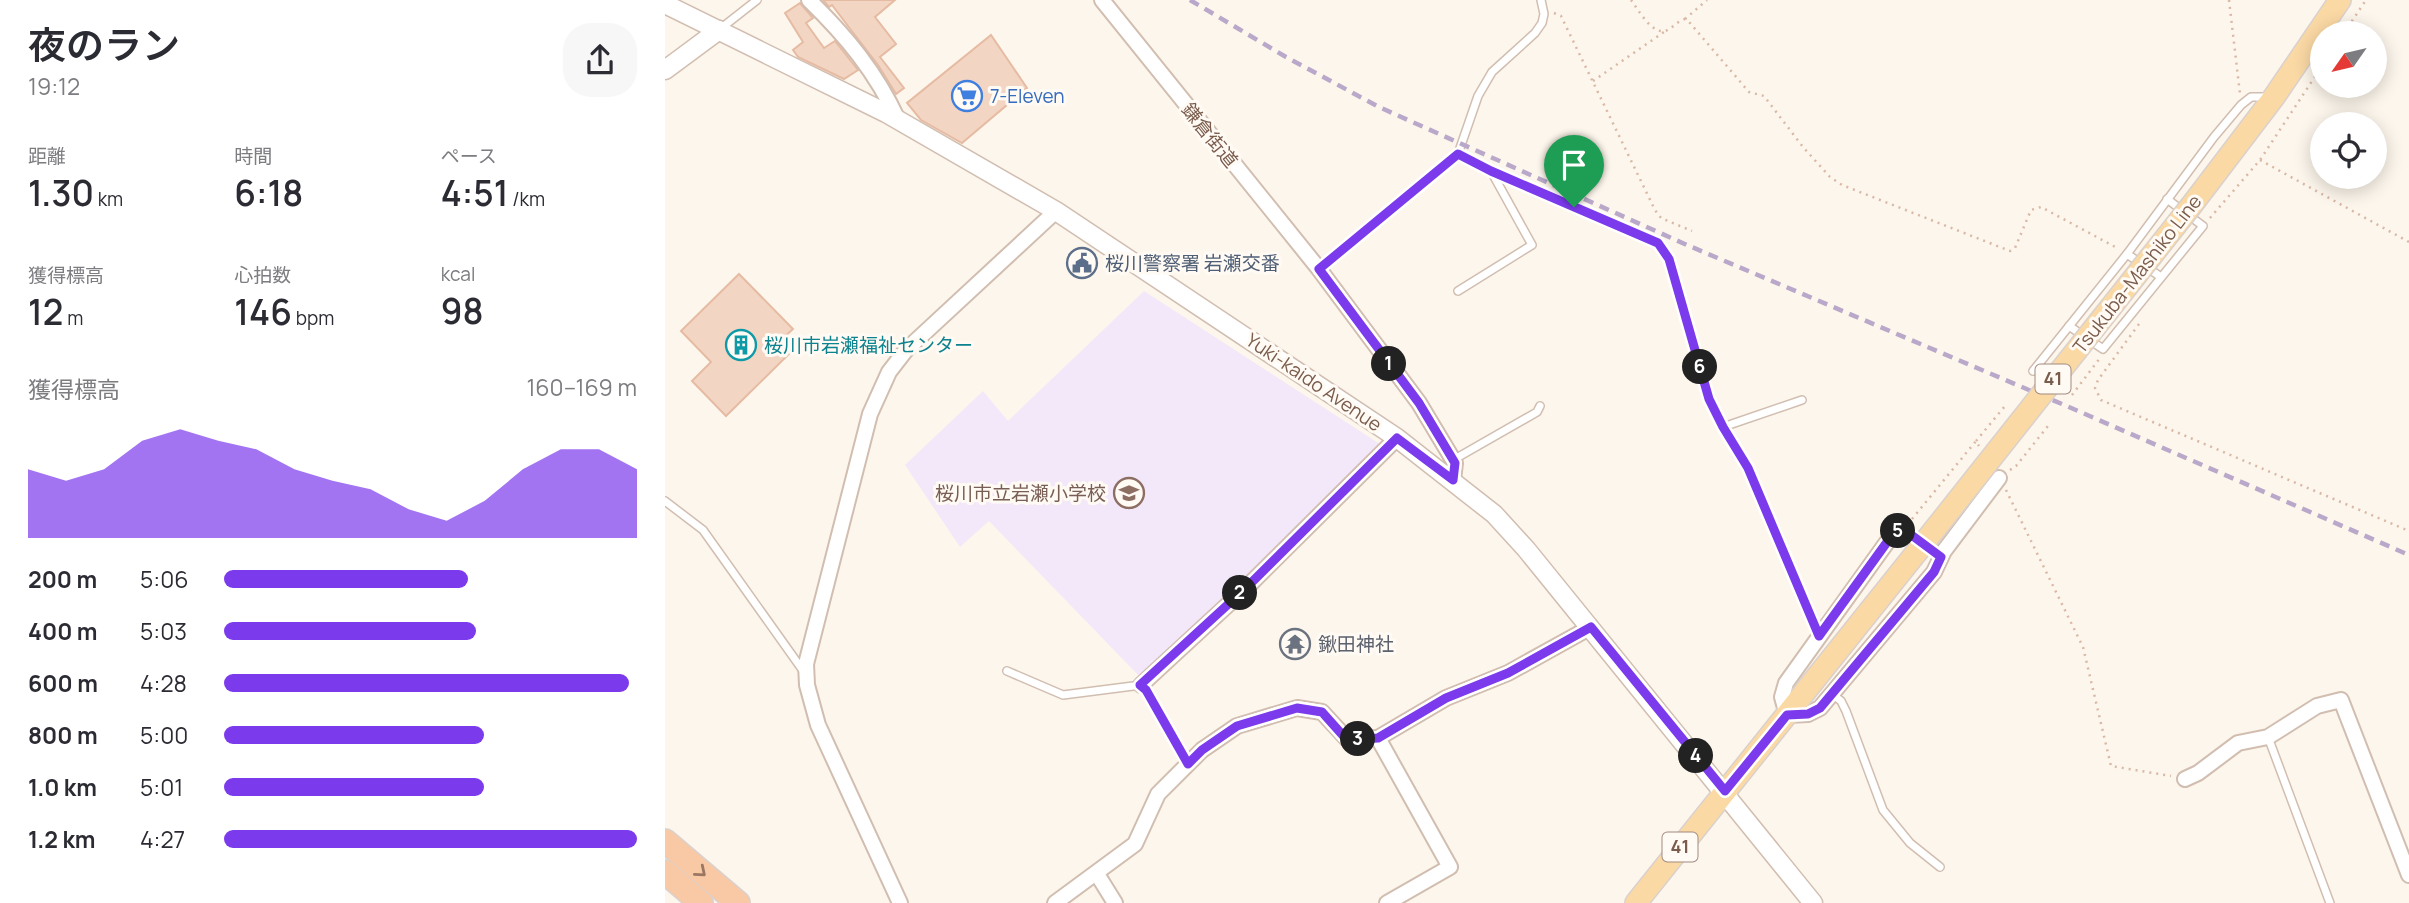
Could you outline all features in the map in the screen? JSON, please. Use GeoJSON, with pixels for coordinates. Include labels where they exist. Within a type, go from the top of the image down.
{"type":"FeatureCollection","features":[{"type":"Feature","properties":{"kind":"highway"},"geometry":{"type":"LineString","coordinates":[[665,841],[739,903]]}},
{"type":"Feature","properties":{"kind":"highway"},"geometry":{"type":"LineString","coordinates":[[665,872],[701,903]]}},
{"type":"Feature","properties":{"kind":"main road","name":"Tsukuba-Mashiko Line"},"geometry":{"type":"LineString","coordinates":[[1636,903],[2191,206],[2274,97],[2340,0]]}},
{"type":"Feature","properties":{"kind":"street"},"geometry":{"type":"LineString","coordinates":[[809,0],[839,29],[883,88],[898,120]]}},
{"type":"Feature","properties":{"kind":"street","name":"鎌倉街道"},"geometry":{"type":"LineString","coordinates":[[1102,0],[1319,269],[1419,403],[1453,460]]}},
{"type":"Feature","properties":{"kind":"street","name":"Yuki-kaido Avenue"},"geometry":{"type":"LineString","coordinates":[[665,4],[898,120],[1056,211],[1397,438],[1453,480],[1494,514],[1591,627],[1813,903]]}},
{"type":"Feature","properties":{"kind":"street"},"geometry":{"type":"LineString","coordinates":[[665,70],[719,30]]}},
{"type":"Feature","properties":{"kind":"street"},"geometry":{"type":"LineString","coordinates":[[900,903],[818,725],[806,664],[870,414],[889,372],[906,351],[1056,211]]}},
{"type":"Feature","properties":{"kind":"street"},"geometry":{"type":"LineString","coordinates":[[1140,685],[1247,587],[1397,438]]}},
{"type":"Feature","properties":{"kind":"street"},"geometry":{"type":"LineString","coordinates":[[1453,460],[1453,480]]}},
{"type":"Feature","properties":{"kind":"street"},"geometry":{"type":"LineString","coordinates":[[1902,528],[1890,538],[1786,682],[1782,697],[1787,715],[1814,713],[1832,694],[1934,572],[1941,557],[1999,478]]}},
{"type":"Feature","properties":{"kind":"street"},"geometry":{"type":"LineString","coordinates":[[1055,903],[1136,844],[1158,794],[1202,750],[1237,726],[1297,708],[1322,712],[1347,740],[1378,738],[1446,698],[1508,673],[1591,627]]}},
{"type":"Feature","properties":{"kind":"street"},"geometry":{"type":"LineString","coordinates":[[2185,779],[2197,774],[2238,743],[2268,737],[2317,706],[2341,700],[2409,875]]}},
{"type":"Feature","properties":{"kind":"street"},"geometry":{"type":"LineString","coordinates":[[1378,738],[1450,867],[1387,903]]}},
{"type":"Feature","properties":{"kind":"street"},"geometry":{"type":"LineString","coordinates":[[1097,874],[1115,903]]}},
{"type":"Feature","properties":{"kind":"lane"},"geometry":{"type":"LineString","coordinates":[[719,30],[757,0]]}},
{"type":"Feature","properties":{"kind":"lane"},"geometry":{"type":"LineString","coordinates":[[1319,269],[1458,154],[1478,96],[1492,72],[1535,33],[1542,23],[1544,14],[1541,0]]}},
{"type":"Feature","properties":{"kind":"lane"},"geometry":{"type":"LineString","coordinates":[[2032,371],[2127,254],[2241,105],[2251,97],[2274,97]]}},
{"type":"Feature","properties":{"kind":"lane"},"geometry":{"type":"LineString","coordinates":[[1458,154],[1491,171],[1532,246],[1458,292]]}},
{"type":"Feature","properties":{"kind":"lane"},"geometry":{"type":"LineString","coordinates":[[2069,326],[2103,349],[2203,226],[2167,199]]}},
{"type":"Feature","properties":{"kind":"lane"},"geometry":{"type":"LineString","coordinates":[[2127,254],[2161,276]]}},
{"type":"Feature","properties":{"kind":"lane"},"geometry":{"type":"LineString","coordinates":[[1802,400],[1723,427],[1748,468],[1819,636]]}},
{"type":"Feature","properties":{"kind":"lane"},"geometry":{"type":"LineString","coordinates":[[1453,460],[1537,412],[1540,406]]}},
{"type":"Feature","properties":{"kind":"lane"},"geometry":{"type":"LineString","coordinates":[[665,500],[703,530],[807,676]]}},
{"type":"Feature","properties":{"kind":"lane"},"geometry":{"type":"LineString","coordinates":[[1902,528],[1941,557]]}},
{"type":"Feature","properties":{"kind":"lane"},"geometry":{"type":"LineString","coordinates":[[1007,671],[1063,695],[1140,685],[1146,690],[1188,764]]}},
{"type":"Feature","properties":{"kind":"lane"},"geometry":{"type":"LineString","coordinates":[[1832,694],[1841,701],[1846,711],[1884,810],[1910,843],[1940,867]]}},
{"type":"Feature","properties":{"kind":"lane"},"geometry":{"type":"LineString","coordinates":[[2268,737],[2330,903]]}},
{"type":"Feature","properties":{"kind":"path"},"geometry":{"type":"LineString","coordinates":[[1631,0],[1651,26],[1665,31]]}},
{"type":"Feature","properties":{"kind":"path"},"geometry":{"type":"LineString","coordinates":[[1593,81],[1685,19],[1707,0]]}},
{"type":"Feature","properties":{"kind":"path"},"geometry":{"type":"LineString","coordinates":[[2229,0],[2241,105]]}},
{"type":"Feature","properties":{"kind":"path"},"geometry":{"type":"LineString","coordinates":[[2352,21],[2366,0]]}},
{"type":"Feature","properties":{"kind":"path"},"geometry":{"type":"LineString","coordinates":[[1544,14],[1553,12],[1560,16],[1655,210],[1661,218],[1692,230]]}},
{"type":"Feature","properties":{"kind":"path"},"geometry":{"type":"LineString","coordinates":[[1685,19],[1749,92],[1764,96],[1817,164],[1842,185],[2010,251],[2015,248],[2031,210],[2041,207],[2127,254]]}},
{"type":"Feature","properties":{"kind":"path"},"geometry":{"type":"LineString","coordinates":[[2203,226],[2260,160],[2310,84]]}},
{"type":"Feature","properties":{"kind":"path"},"geometry":{"type":"LineString","coordinates":[[2260,160],[2409,242]]}},
{"type":"Feature","properties":{"kind":"path"},"geometry":{"type":"LineString","coordinates":[[1491,171],[1658,243],[1669,259],[1709,399],[1723,427]]}},
{"type":"Feature","properties":{"kind":"path"},"geometry":{"type":"LineString","coordinates":[[2143,318],[2098,380],[2095,388],[2101,400],[2409,531]]}},
{"type":"Feature","properties":{"kind":"path"},"geometry":{"type":"LineString","coordinates":[[2072,395],[2101,356],[2103,349]]}},
{"type":"Feature","properties":{"kind":"path"},"geometry":{"type":"LineString","coordinates":[[1902,528],[2005,406]]}},
{"type":"Feature","properties":{"kind":"path"},"geometry":{"type":"LineString","coordinates":[[2048,426],[2016,466],[1999,478],[2083,648],[2112,766],[2185,779]]}},
{"type":"Feature","properties":{"kind":"path"},"geometry":{"type":"LineString","coordinates":[[1976,441],[1982,450]]}},
{"type":"Feature","properties":{"kind":"shaded area","name":"桜川市立岩瀬小学校"},"geometry":{"type":"Polygon","coordinates":[[[1144,291],[1383,446],[1142,679],[989,521],[960,547],[905,465],[983,391],[1008,421],[1144,291]]]}},
{"type":"Feature","properties":{"kind":"building"},"geometry":{"type":"Polygon","coordinates":[[[823,0],[895,0],[875,17],[896,44],[880,57],[904,88],[896,94],[878,65],[832,5],[829,7],[823,0]]]}},
{"type":"Feature","properties":{"kind":"building"},"geometry":{"type":"Polygon","coordinates":[[[800,3],[813,18],[806,23],[824,48],[835,41],[858,70],[844,79],[798,57],[793,50],[803,42],[785,13],[800,3]]]}},
{"type":"Feature","properties":{"kind":"building","name":"7-Eleven"},"geometry":{"type":"Polygon","coordinates":[[[991,35],[1027,88],[962,143],[921,120],[907,103],[991,35]]]}},
{"type":"Feature","properties":{"kind":"building","name":"桜川市岩瀬福祉センター"},"geometry":{"type":"Polygon","coordinates":[[[739,274],[793,329],[782,339],[793,350],[726,416],[692,381],[711,362],[681,331],[739,274]]]}},
{"type":"Feature","properties":{"kind":"railway"},"geometry":{"type":"LineString","coordinates":[[1190,0],[1286,57],[1379,107],[1687,245],[2409,555]]}},
{"type":"Feature","properties":{"kind":"place","name":"7-Eleven"},"geometry":{"type":"Point","coordinates":[967,96]}},
{"type":"Feature","properties":{"kind":"place","name":"桜川警察署 岩瀬交番"},"geometry":{"type":"Point","coordinates":[1082,263]}},
{"type":"Feature","properties":{"kind":"place","name":"桜川市岩瀬福祉センター"},"geometry":{"type":"Point","coordinates":[741,345]}},
{"type":"Feature","properties":{"kind":"place","name":"桜川市立岩瀬小学校"},"geometry":{"type":"Point","coordinates":[1129,493]}},
{"type":"Feature","properties":{"kind":"place","name":"鍬田神社"},"geometry":{"type":"Point","coordinates":[1295,644]}},
{"type":"Feature","properties":{"kind":"route"},"geometry":{"type":"LineString","coordinates":[[1458,154],[1574,207],[1658,243],[1669,259],[1709,399],[1748,468],[1819,636],[1890,538],[1902,528],[1941,557],[1934,572],[1820,708],[1805,715],[1787,715],[1725,791],[1591,627],[1508,673],[1446,698],[1378,738],[1347,740],[1322,712],[1297,708],[1237,726],[1202,750],[1188,764],[1146,690],[1140,685],[1247,587],[1397,438],[1453,480],[1455,463],[1419,403],[1319,269],[1458,154]]}}]}
